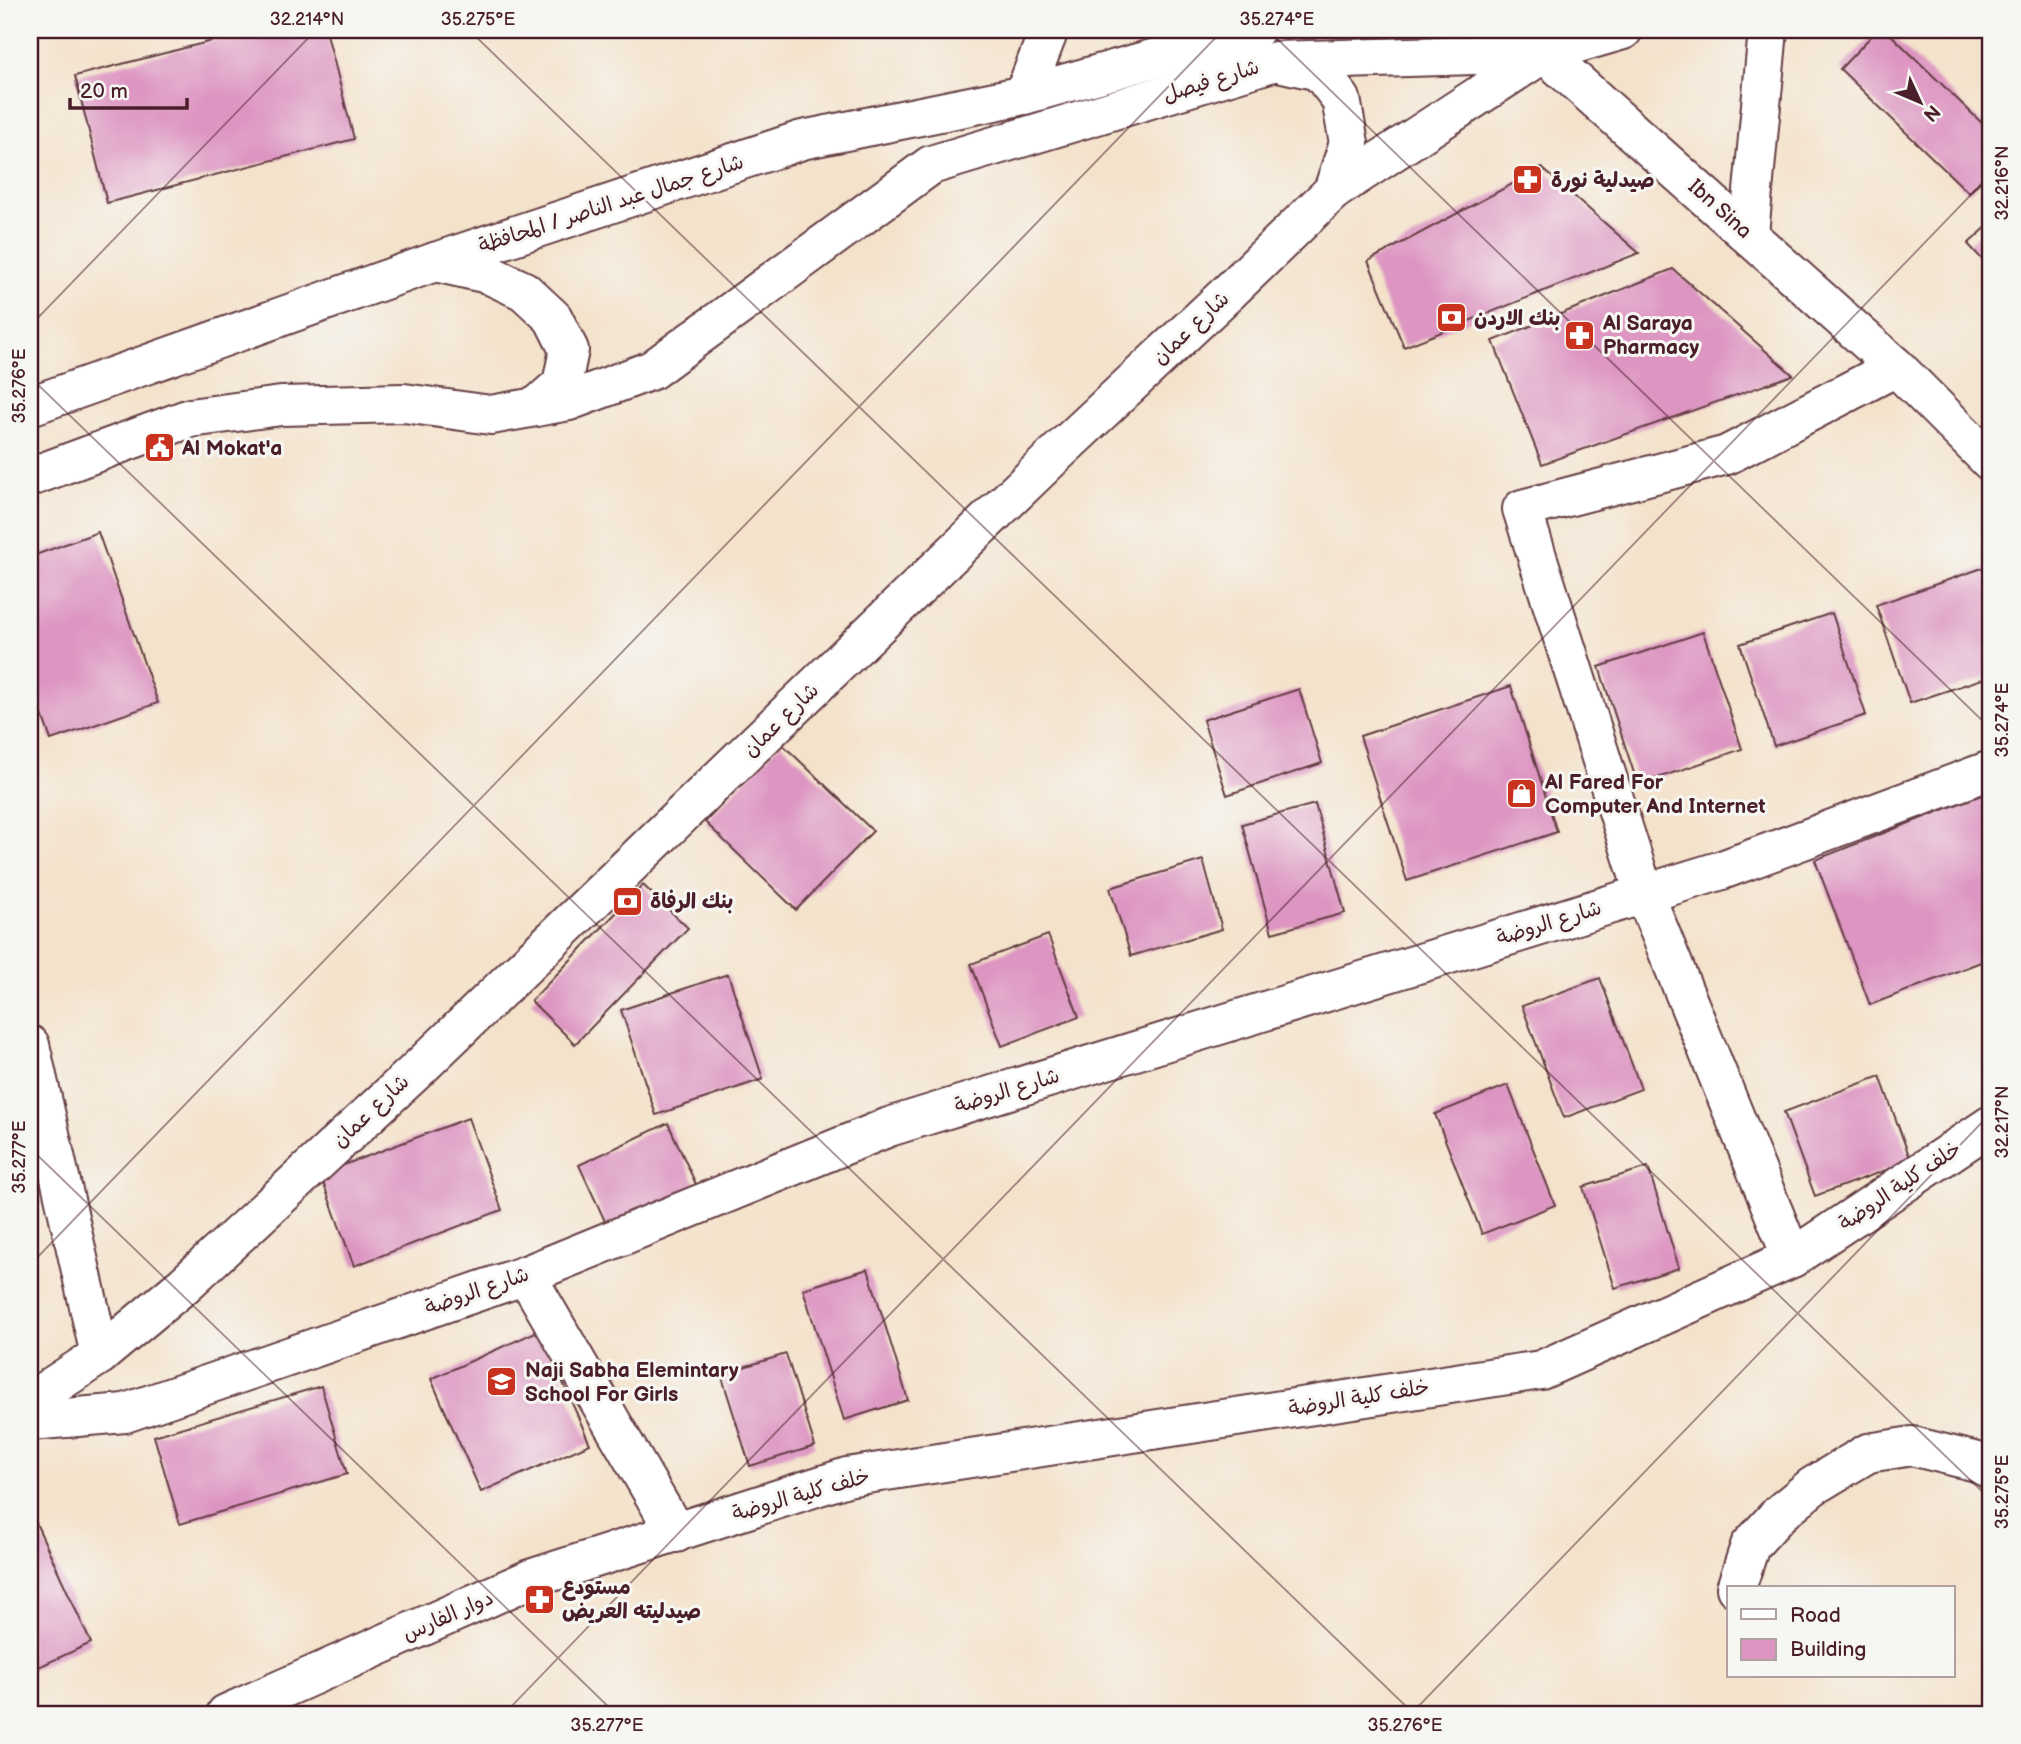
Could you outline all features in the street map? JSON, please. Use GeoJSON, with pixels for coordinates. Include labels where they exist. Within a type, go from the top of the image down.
{"type":"FeatureCollection","features":[{"type":"Feature","properties":{"kind":"street"},"geometry":{"type":"LineString","coordinates":[[1024,95],[1049,30]]}},
{"type":"Feature","properties":{"kind":"street","name":"شارع جمال عبد الناصر / المحافظة"},"geometry":{"type":"LineString","coordinates":[[30,406],[435,262],[802,140],[1024,95],[1255,30]]}},
{"type":"Feature","properties":{"kind":"street","name":"شارع فيصل"},"geometry":{"type":"LineString","coordinates":[[536,407],[569,401],[652,370],[931,165],[1276,61],[1544,53],[1623,30]]}},
{"type":"Feature","properties":{"kind":"street"},"geometry":{"type":"LineString","coordinates":[[1749,234],[1768,30]]}},
{"type":"Feature","properties":{"kind":"street","name":"شارع عمان"},"geometry":{"type":"LineString","coordinates":[[30,1402],[100,1355],[184,1285],[416,1071],[1055,455],[1334,191],[1544,53]]}},
{"type":"Feature","properties":{"kind":"street","name":"Ibn Sina"},"geometry":{"type":"LineString","coordinates":[[1544,53],[1896,366],[1991,462]]}},
{"type":"Feature","properties":{"kind":"street"},"geometry":{"type":"LineString","coordinates":[[1276,61],[1319,71],[1341,99],[1349,143],[1334,191]]}},
{"type":"Feature","properties":{"kind":"street"},"geometry":{"type":"LineString","coordinates":[[30,477],[190,418],[281,406],[404,403],[491,415],[536,407],[562,384],[569,351],[553,318],[524,291],[488,274],[435,262]]}},
{"type":"Feature","properties":{"kind":"street"},"geometry":{"type":"LineString","coordinates":[[1792,1258],[1644,893],[1522,509],[1727,455],[1896,366]]}},
{"type":"Feature","properties":{"kind":"street","name":"شارع الروضة"},"geometry":{"type":"LineString","coordinates":[[30,1421],[125,1413],[526,1275],[889,1127],[1722,870],[1991,770]]}},
{"type":"Feature","properties":{"kind":"street"},"geometry":{"type":"LineString","coordinates":[[30,1045],[100,1355]]}},
{"type":"Feature","properties":{"kind":"street","name":"خلف كلية الروضة"},"geometry":{"type":"LineString","coordinates":[[676,1533],[847,1478],[1541,1370],[1792,1258],[1991,1125]]}},
{"type":"Feature","properties":{"kind":"street"},"geometry":{"type":"LineString","coordinates":[[526,1275],[676,1533]]}},
{"type":"Feature","properties":{"kind":"street"},"geometry":{"type":"LineString","coordinates":[[1737,1586],[1750,1546],[1780,1513],[1813,1486],[1868,1453],[1912,1446],[1977,1462],[1991,1470]]}},
{"type":"Feature","properties":{"kind":"street","name":"دوار الفارس"},"geometry":{"type":"LineString","coordinates":[[226,1714],[530,1579],[676,1533]]}},
{"type":"Feature","properties":{"kind":"building"},"geometry":{"type":"Polygon","coordinates":[[[255,30],[326,30],[354,139],[107,203],[75,76],[255,30]]]}},
{"type":"Feature","properties":{"kind":"building"},"geometry":{"type":"Polygon","coordinates":[[[1877,30],[1886,30],[1991,132],[1991,170],[1969,193],[1840,69],[1877,30]]]}},
{"type":"Feature","properties":{"kind":"building"},"geometry":{"type":"Polygon","coordinates":[[[1542,168],[1639,253],[1404,347],[1368,261],[1542,168]]]}},
{"type":"Feature","properties":{"kind":"building"},"geometry":{"type":"Polygon","coordinates":[[[1991,223],[1991,269],[1968,244],[1991,223]]]}},
{"type":"Feature","properties":{"kind":"building"},"geometry":{"type":"Polygon","coordinates":[[[1673,269],[1793,375],[1542,464],[1493,341],[1673,269]]]}},
{"type":"Feature","properties":{"kind":"building"},"geometry":{"type":"Polygon","coordinates":[[[98,532],[158,703],[51,740],[30,680],[30,557],[98,532]]]}},
{"type":"Feature","properties":{"kind":"building"},"geometry":{"type":"Polygon","coordinates":[[[1991,565],[1991,676],[1910,703],[1876,605],[1991,565]]]}},
{"type":"Feature","properties":{"kind":"building"},"geometry":{"type":"Polygon","coordinates":[[[1832,613],[1866,715],[1774,746],[1740,644],[1832,613]]]}},
{"type":"Feature","properties":{"kind":"building"},"geometry":{"type":"Polygon","coordinates":[[[1703,632],[1742,749],[1638,785],[1599,667],[1703,632]]]}},
{"type":"Feature","properties":{"kind":"building"},"geometry":{"type":"Polygon","coordinates":[[[1511,686],[1557,832],[1407,881],[1360,736],[1511,686]]]}},
{"type":"Feature","properties":{"kind":"building"},"geometry":{"type":"Polygon","coordinates":[[[1299,689],[1322,763],[1227,795],[1203,720],[1299,689]]]}},
{"type":"Feature","properties":{"kind":"building"},"geometry":{"type":"Polygon","coordinates":[[[781,743],[873,831],[796,910],[705,822],[781,743]]]}},
{"type":"Feature","properties":{"kind":"building"},"geometry":{"type":"Polygon","coordinates":[[[1991,791],[1991,958],[1870,1005],[1815,860],[1991,791]]]}},
{"type":"Feature","properties":{"kind":"building"},"geometry":{"type":"Polygon","coordinates":[[[1315,804],[1345,913],[1272,933],[1242,824],[1315,804]]]}},
{"type":"Feature","properties":{"kind":"building"},"geometry":{"type":"Polygon","coordinates":[[[1203,860],[1222,929],[1131,956],[1110,888],[1203,860]]]}},
{"type":"Feature","properties":{"kind":"building"},"geometry":{"type":"Polygon","coordinates":[[[643,885],[688,928],[575,1044],[531,1001],[643,885]]]}},
{"type":"Feature","properties":{"kind":"building"},"geometry":{"type":"Polygon","coordinates":[[[1048,935],[1079,1017],[1002,1046],[971,964],[1048,935]]]}},
{"type":"Feature","properties":{"kind":"building"},"geometry":{"type":"Polygon","coordinates":[[[728,974],[763,1079],[656,1115],[621,1010],[728,974]]]}},
{"type":"Feature","properties":{"kind":"building"},"geometry":{"type":"Polygon","coordinates":[[[1600,978],[1641,1089],[1564,1118],[1522,1006],[1600,978]]]}},
{"type":"Feature","properties":{"kind":"building"},"geometry":{"type":"Polygon","coordinates":[[[1880,1076],[1911,1161],[1815,1196],[1784,1112],[1880,1076]]]}},
{"type":"Feature","properties":{"kind":"building"},"geometry":{"type":"Polygon","coordinates":[[[1508,1085],[1555,1205],[1482,1234],[1435,1114],[1508,1085]]]}},
{"type":"Feature","properties":{"kind":"building"},"geometry":{"type":"Polygon","coordinates":[[[468,1118],[502,1210],[354,1266],[320,1174],[468,1118]]]}},
{"type":"Feature","properties":{"kind":"building"},"geometry":{"type":"Polygon","coordinates":[[[668,1123],[699,1191],[610,1232],[579,1165],[668,1123]]]}},
{"type":"Feature","properties":{"kind":"building"},"geometry":{"type":"Polygon","coordinates":[[[1648,1167],[1679,1268],[1615,1288],[1583,1187],[1648,1167]]]}},
{"type":"Feature","properties":{"kind":"building"},"geometry":{"type":"Polygon","coordinates":[[[868,1269],[908,1400],[844,1420],[803,1289],[868,1269]]]}},
{"type":"Feature","properties":{"kind":"building"},"geometry":{"type":"Polygon","coordinates":[[[540,1330],[590,1444],[481,1492],[431,1379],[540,1330]]]}},
{"type":"Feature","properties":{"kind":"building"},"geometry":{"type":"Polygon","coordinates":[[[786,1354],[815,1446],[750,1466],[721,1374],[786,1354]]]}},
{"type":"Feature","properties":{"kind":"building"},"geometry":{"type":"Polygon","coordinates":[[[321,1386],[347,1474],[180,1524],[154,1436],[321,1386]]]}},
{"type":"Feature","properties":{"kind":"building"},"geometry":{"type":"Polygon","coordinates":[[[36,1523],[91,1643],[30,1671],[30,1526],[36,1523]]]}},
{"type":"Feature","properties":{"kind":"place","name":"صيدلية نورة"},"geometry":{"type":"Point","coordinates":[1528,180]}},
{"type":"Feature","properties":{"kind":"place","name":"بنك الاردن"},"geometry":{"type":"Point","coordinates":[1451,318]}},
{"type":"Feature","properties":{"kind":"place","name":"Al Saraya Pharmacy"},"geometry":{"type":"Point","coordinates":[1580,335]}},
{"type":"Feature","properties":{"kind":"place","name":"Al Mokat'a"},"geometry":{"type":"Point","coordinates":[159,448]}},
{"type":"Feature","properties":{"kind":"place","name":"Al Fared For Computer And Internet"},"geometry":{"type":"Point","coordinates":[1522,794]}},
{"type":"Feature","properties":{"kind":"place","name":"بنك الرفاة"},"geometry":{"type":"Point","coordinates":[627,901]}},
{"type":"Feature","properties":{"kind":"place","name":"Naji Sabha Elemintary School For Girls"},"geometry":{"type":"Point","coordinates":[502,1382]}},
{"type":"Feature","properties":{"kind":"place","name":"مستودع صيدليته العريض"},"geometry":{"type":"Point","coordinates":[539,1599]}}]}
